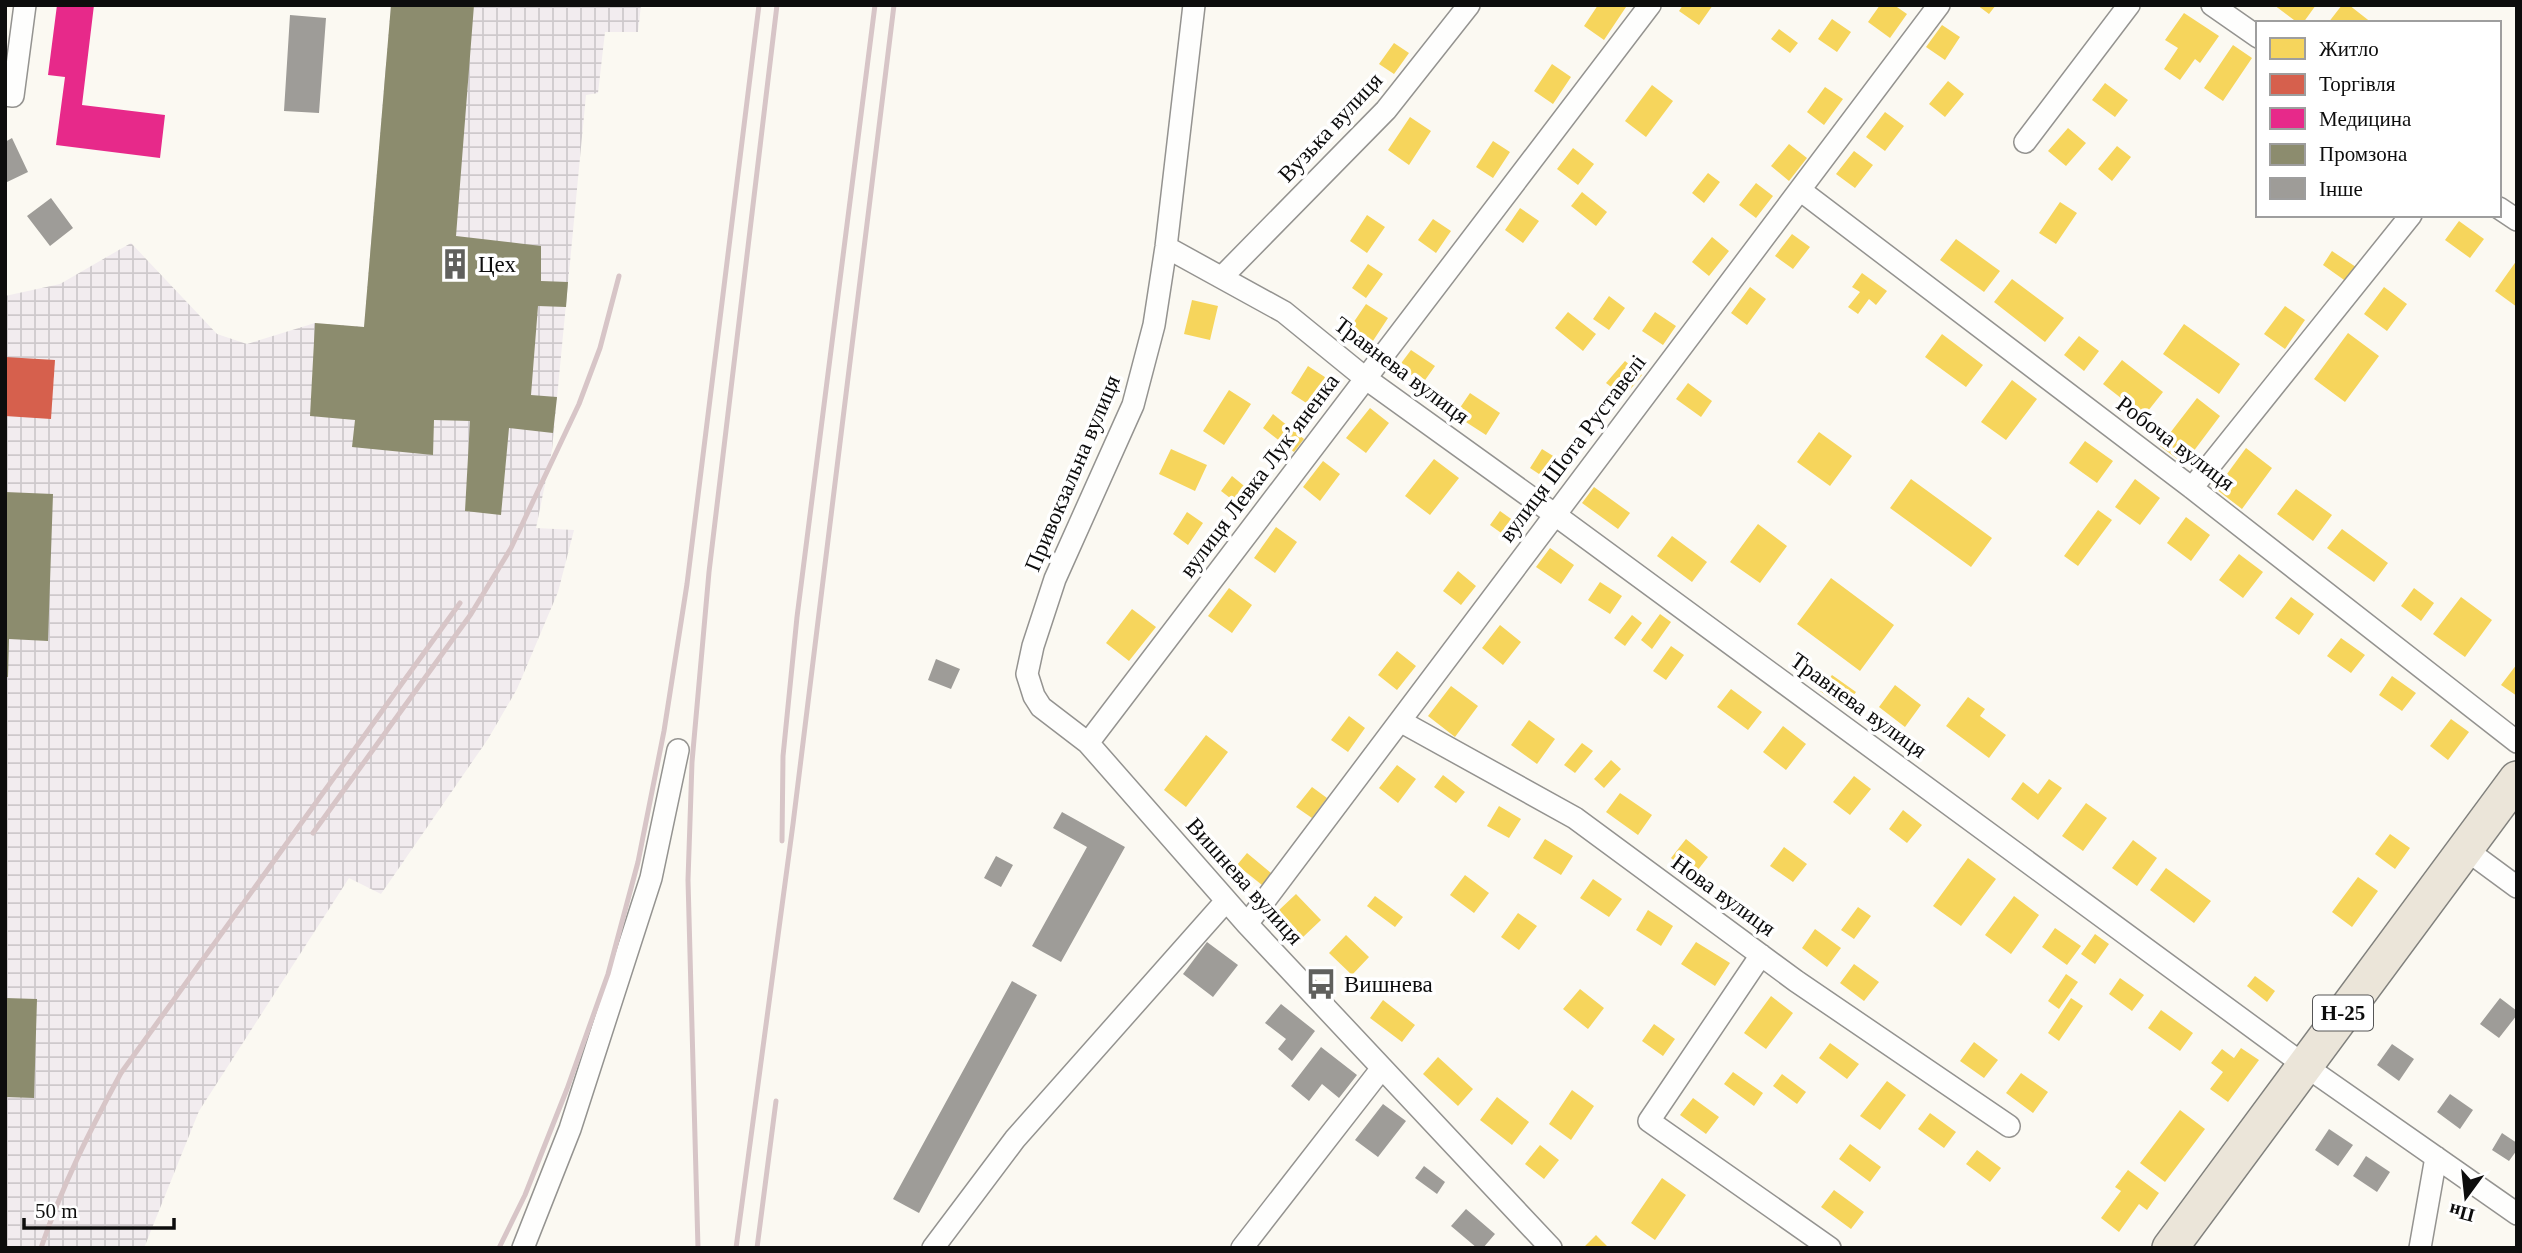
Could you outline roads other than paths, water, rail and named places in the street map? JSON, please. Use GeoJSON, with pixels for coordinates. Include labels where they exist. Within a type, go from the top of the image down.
{"type":"FeatureCollection","features":[{"type":"Feature","properties":{"kind":"main road","name":"Н-25"},"geometry":{"type":"LineString","coordinates":[[2170,1248],[2517,779]]}},
{"type":"Feature","properties":{"kind":"street"},"geometry":{"type":"LineString","coordinates":[[9,95],[24,5]]}},
{"type":"Feature","properties":{"kind":"street","name":"Привокзальна вулиця"},"geometry":{"type":"LineString","coordinates":[[1041,708],[1027,674],[1033,646],[1055,579],[1133,405],[1154,325],[1166,247],[1194,5]]}},
{"type":"Feature","properties":{"kind":"street","name":"Вузька вулиця"},"geometry":{"type":"LineString","coordinates":[[1222,277],[1386,110],[1469,5]]}},
{"type":"Feature","properties":{"kind":"street","name":"вулиця Левка Лукʼяненка"},"geometry":{"type":"LineString","coordinates":[[1088,743],[1650,5]]}},
{"type":"Feature","properties":{"kind":"street","name":"вулиця Шота Руставелі"},"geometry":{"type":"LineString","coordinates":[[1247,924],[1940,5]]}},
{"type":"Feature","properties":{"kind":"street"},"geometry":{"type":"LineString","coordinates":[[2025,142],[2129,5]]}},
{"type":"Feature","properties":{"kind":"street"},"geometry":{"type":"LineString","coordinates":[[2212,5],[2256,36]]}},
{"type":"Feature","properties":{"kind":"street","name":"Робоча вулиця"},"geometry":{"type":"LineString","coordinates":[[1800,190],[2192,488],[2517,741]]}},
{"type":"Feature","properties":{"kind":"street"},"geometry":{"type":"LineString","coordinates":[[2501,209],[2517,220]]}},
{"type":"Feature","properties":{"kind":"street"},"geometry":{"type":"LineString","coordinates":[[2192,488],[2410,217]]}},
{"type":"Feature","properties":{"kind":"street","name":"Травнева вулиця"},"geometry":{"type":"LineString","coordinates":[[1166,247],[1284,312],[1365,379],[1554,514],[2304,1065],[2517,1214]]}},
{"type":"Feature","properties":{"kind":"street","name":"Вишнева вулиця"},"geometry":{"type":"LineString","coordinates":[[1041,708],[1088,743],[1247,924],[1551,1248]]}},
{"type":"Feature","properties":{"kind":"street","name":"Нова вулиця"},"geometry":{"type":"LineString","coordinates":[[1400,721],[1575,818],[1761,955],[2009,1126]]}},
{"type":"Feature","properties":{"kind":"street"},"geometry":{"type":"LineString","coordinates":[[523,1248],[570,1129],[651,878],[678,750]]}},
{"type":"Feature","properties":{"kind":"street"},"geometry":{"type":"LineString","coordinates":[[2464,848],[2517,887]]}},
{"type":"Feature","properties":{"kind":"street"},"geometry":{"type":"LineString","coordinates":[[933,1248],[1016,1139],[1226,901]]}},
{"type":"Feature","properties":{"kind":"street"},"geometry":{"type":"LineString","coordinates":[[1761,955],[1649,1121],[1830,1248]]}},
{"type":"Feature","properties":{"kind":"street"},"geometry":{"type":"LineString","coordinates":[[1242,1248],[1382,1068]]}},
{"type":"Feature","properties":{"kind":"street"},"geometry":{"type":"LineString","coordinates":[[2420,1248],[2436,1157]]}},
{"type":"Feature","properties":{"kind":"railway"},"geometry":{"type":"LineString","coordinates":[[499,1248],[525,1195],[567,1089],[608,974],[638,862],[664,731],[687,584],[759,5]]}},
{"type":"Feature","properties":{"kind":"railway"},"geometry":{"type":"LineString","coordinates":[[698,1248],[688,880],[692,762],[709,572],[777,5]]}},
{"type":"Feature","properties":{"kind":"railway"},"geometry":{"type":"LineString","coordinates":[[782,841],[783,756],[797,617],[875,5]]}},
{"type":"Feature","properties":{"kind":"railway"},"geometry":{"type":"LineString","coordinates":[[736,1248],[793,824],[894,5]]}},
{"type":"Feature","properties":{"kind":"railway"},"geometry":{"type":"LineString","coordinates":[[313,833],[471,614],[511,548],[579,404],[600,348],[619,276]]}},
{"type":"Feature","properties":{"kind":"railway"},"geometry":{"type":"LineString","coordinates":[[41,1248],[77,1159],[121,1073],[460,603]]}},
{"type":"Feature","properties":{"kind":"railway"},"geometry":{"type":"LineString","coordinates":[[757,1248],[776,1101]]}},
{"type":"Feature","properties":{"kind":"place","name":"Цех"},"geometry":{"type":"Point","coordinates":[455,264]}},
{"type":"Feature","properties":{"kind":"place","name":"Вишнева"},"geometry":{"type":"Point","coordinates":[1321,984]}}]}
